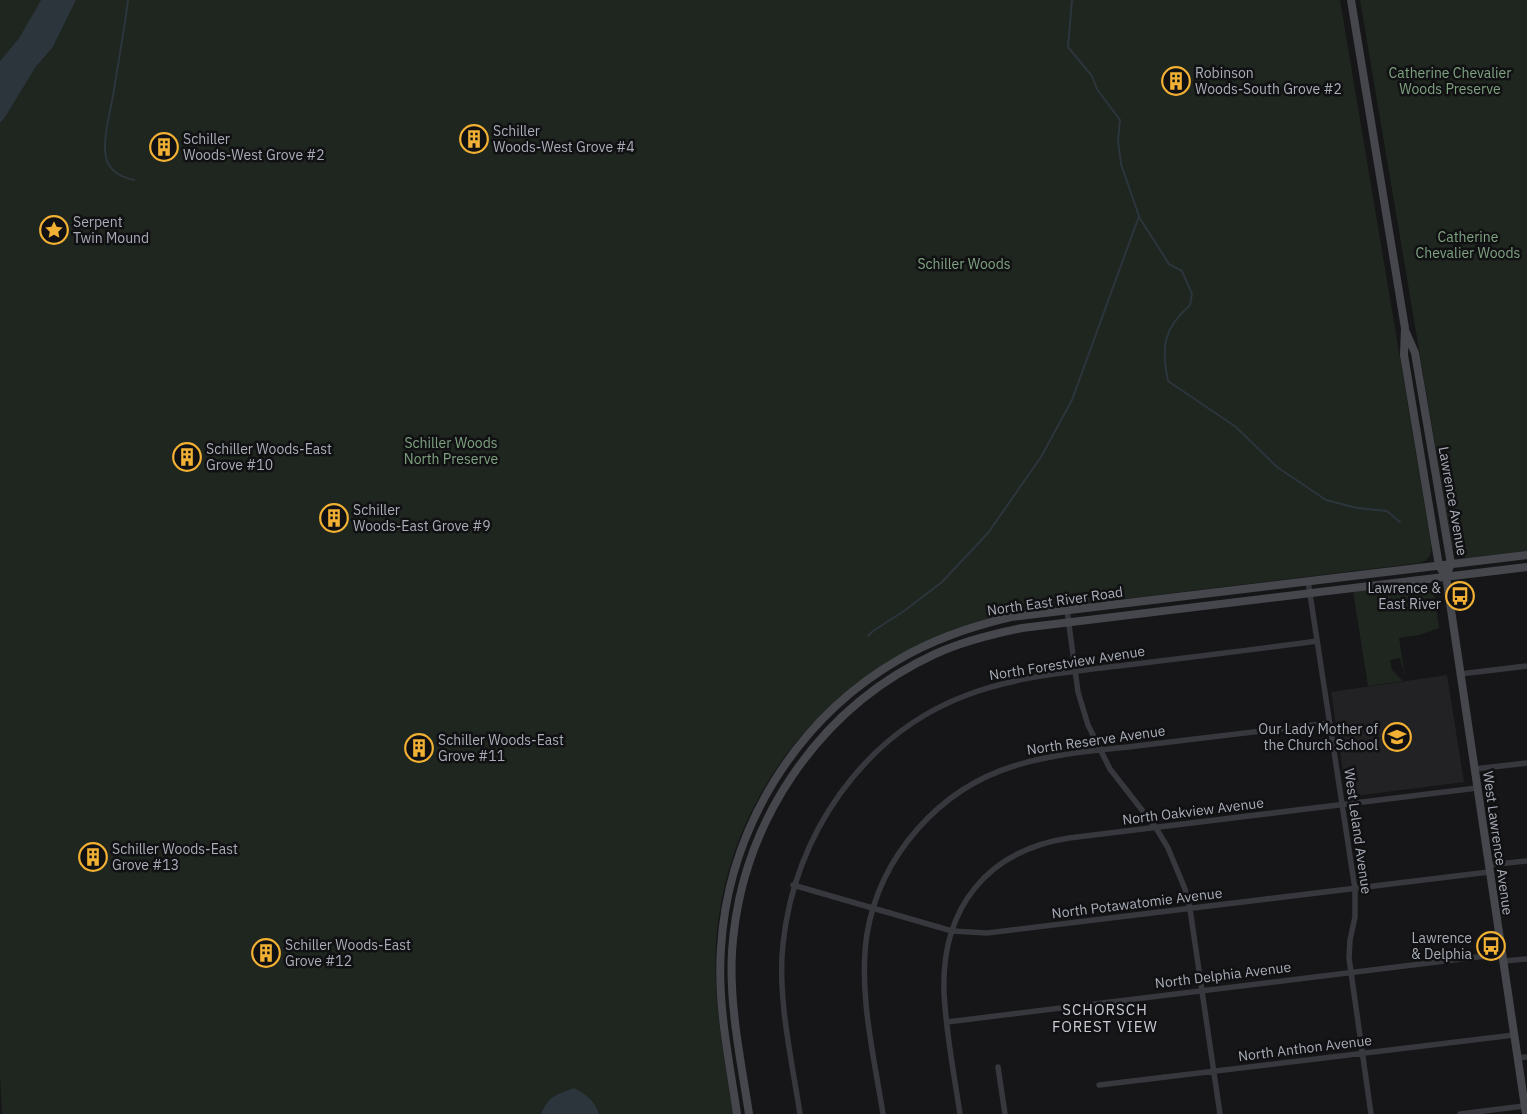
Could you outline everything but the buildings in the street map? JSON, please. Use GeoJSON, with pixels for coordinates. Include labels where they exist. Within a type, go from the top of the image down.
{"type":"FeatureCollection","features":[{"type":"Feature","properties":{"kind":"main road","name":"Lawrence Avenue"},"geometry":{"type":"LineString","coordinates":[[1350,0],[1405,328],[1404,355],[1439,566],[1446,576]]}},
{"type":"Feature","properties":{"kind":"main road","name":"Lawrence Avenue"},"geometry":{"type":"LineString","coordinates":[[1405,328],[1415,353],[1451,564],[1446,576]]}},
{"type":"Feature","properties":{"kind":"main road","name":"North East River Road"},"geometry":{"type":"LineString","coordinates":[[737,1114],[720,989],[723,923],[735,867],[750,826],[781,770],[822,719],[850,694],[885,668],[920,648],[949,636],[1011,617],[1527,555]]}},
{"type":"Feature","properties":{"kind":"main road","name":"North East River Road"},"geometry":{"type":"LineString","coordinates":[[749,1114],[735,1020],[732,975],[732,952],[738,907],[745,876],[760,834],[777,799],[795,771],[812,748],[856,705],[889,680],[920,662],[952,647],[1022,628],[1527,567]]}},
{"type":"Feature","properties":{"kind":"main road","name":"West Lawrence Avenue"},"geometry":{"type":"LineString","coordinates":[[1446,576],[1525,1110]]}},
{"type":"Feature","properties":{"kind":"street","name":"West Leland Avenue"},"geometry":{"type":"LineString","coordinates":[[1308,581],[1355,889],[1355,918],[1349,948],[1371,1114]]}},
{"type":"Feature","properties":{"kind":"street"},"geometry":{"type":"LineString","coordinates":[[1067,610],[1082,710],[1088,725],[1118,782],[1156,828],[1168,848],[1178,870],[1190,909],[1220,1114]]}},
{"type":"Feature","properties":{"kind":"street","name":"North Forestview Avenue"},"geometry":{"type":"LineString","coordinates":[[800,1114],[782,995],[782,944],[794,885],[814,835],[841,791],[875,754],[900,733],[932,711],[967,695],[1002,684],[1075,671],[1317,641]]}},
{"type":"Feature","properties":{"kind":"street"},"geometry":{"type":"LineString","coordinates":[[1460,674],[1527,666]]}},
{"type":"Feature","properties":{"kind":"street","name":"North Reserve Avenue"},"geometry":{"type":"LineString","coordinates":[[883,1114],[865,996],[864,974],[867,933],[873,909],[885,879],[903,847],[942,804],[982,779],[1013,766],[1058,756],[1329,723]]}},
{"type":"Feature","properties":{"kind":"street"},"geometry":{"type":"LineString","coordinates":[[1474,770],[1527,764]]}},
{"type":"Feature","properties":{"kind":"street","name":"North Oakview Avenue"},"geometry":{"type":"LineString","coordinates":[[960,1114],[947,1022],[944,980],[948,948],[952,931],[964,902],[973,889],[992,869],[1020,852],[1053,840],[1477,788]]}},
{"type":"Feature","properties":{"kind":"street","name":"North Potawatomie Avenue"},"geometry":{"type":"LineString","coordinates":[[794,885],[952,931],[969,933],[1002,932],[1355,889],[1489,869],[1527,861]]}},
{"type":"Feature","properties":{"kind":"street","name":"North Delphia Avenue"},"geometry":{"type":"LineString","coordinates":[[947,1022],[1352,972],[1502,958],[1527,958]]}},
{"type":"Feature","properties":{"kind":"street","name":"North Anthon Avenue"},"geometry":{"type":"LineString","coordinates":[[1099,1085],[1514,1035]]}},
{"type":"Feature","properties":{"kind":"street"},"geometry":{"type":"LineString","coordinates":[[1517,1058],[1527,1057]]}},
{"type":"Feature","properties":{"kind":"street"},"geometry":{"type":"LineString","coordinates":[[998,1067],[1004,1114]]}},
{"type":"Feature","properties":{"kind":"street"},"geometry":{"type":"LineString","coordinates":[[1460,1114],[1525,1110]]}},
{"type":"Feature","properties":{"kind":"shaded area"},"geometry":{"type":"Polygon","coordinates":[[[41,0],[76,0],[53,47],[35,68],[0,123],[0,61],[19,38],[41,0]]]}},
{"type":"Feature","properties":{"kind":"shaded area","name":"Our Lady Mother of the Church School"},"geometry":{"type":"Polygon","coordinates":[[[1447,675],[1464,782],[1347,797],[1331,692],[1447,675]]]}},
{"type":"Feature","properties":{"kind":"shaded area"},"geometry":{"type":"Polygon","coordinates":[[[574,1088],[590,1098],[599,1114],[541,1114],[553,1097],[574,1088]]]}},
{"type":"Feature","properties":{"kind":"green space"},"geometry":{"type":"Polygon","coordinates":[[[0,0],[41,0],[19,38],[0,61],[0,0]]]}},
{"type":"Feature","properties":{"kind":"green space","name":"Schiller Woods North Preserve"},"geometry":{"type":"Polygon","coordinates":[[[76,0],[1340,0],[1431,543],[1430,556],[1420,563],[1016,612],[957,629],[902,654],[852,687],[809,728],[773,774],[745,826],[725,884],[716,945],[716,987],[720,1030],[733,1114],[2,1114],[0,1075],[0,123],[35,68],[53,47],[76,0]]]}},
{"type":"Feature","properties":{"kind":"green space","name":"Catherine Chevalier Woods Preserve"},"geometry":{"type":"Polygon","coordinates":[[[1360,0],[1527,0],[1527,551],[1468,558],[1457,555],[1452,545],[1360,0]]]}},
{"type":"Feature","properties":{"kind":"green space"},"geometry":{"type":"Polygon","coordinates":[[[1424,584],[1433,587],[1439,628],[1419,635],[1399,638],[1405,676],[1400,658],[1390,660],[1392,670],[1403,681],[1368,686],[1353,591],[1424,584]]]}},
{"type":"Feature","properties":{"kind":"waterway"},"geometry":{"type":"LineString","coordinates":[[128,0],[107,128],[105,154],[112,169],[122,176],[134,180]]}},
{"type":"Feature","properties":{"kind":"waterway"},"geometry":{"type":"LineString","coordinates":[[868,636],[942,582],[988,533],[1041,457],[1072,400],[1139,216],[1121,164],[1118,141],[1120,120],[1097,89],[1092,76],[1068,47],[1072,0]]}},
{"type":"Feature","properties":{"kind":"waterway"},"geometry":{"type":"LineString","coordinates":[[1139,217],[1169,264],[1182,271],[1192,294],[1190,305],[1174,322],[1166,339],[1165,358],[1168,381],[1236,427],[1277,467],[1326,500],[1357,508],[1387,511],[1400,522]]}},
{"type":"Feature","properties":{"kind":"place","name":"Robinson Woods-South Grove #2"},"geometry":{"type":"Point","coordinates":[1176,81]}},
{"type":"Feature","properties":{"kind":"place","name":"Schiller Woods-West Grove #4"},"geometry":{"type":"Point","coordinates":[474,139]}},
{"type":"Feature","properties":{"kind":"place","name":"Schiller Woods-West Grove #2"},"geometry":{"type":"Point","coordinates":[164,147]}},
{"type":"Feature","properties":{"kind":"place","name":"Serpent Twin Mound"},"geometry":{"type":"Point","coordinates":[54,230]}},
{"type":"Feature","properties":{"kind":"place","name":"Schiller Woods-East Grove #10"},"geometry":{"type":"Point","coordinates":[187,457]}},
{"type":"Feature","properties":{"kind":"place","name":"Schiller Woods-East Grove #9"},"geometry":{"type":"Point","coordinates":[334,518]}},
{"type":"Feature","properties":{"kind":"place","name":"Lawrence & East River"},"geometry":{"type":"Point","coordinates":[1460,596]}},
{"type":"Feature","properties":{"kind":"place","name":"Our Lady Mother of the Church School"},"geometry":{"type":"Point","coordinates":[1397,737]}},
{"type":"Feature","properties":{"kind":"place","name":"Schiller Woods-East Grove #11"},"geometry":{"type":"Point","coordinates":[419,748]}},
{"type":"Feature","properties":{"kind":"place","name":"Schiller Woods-East Grove #13"},"geometry":{"type":"Point","coordinates":[93,857]}},
{"type":"Feature","properties":{"kind":"place","name":"Lawrence & Delphia"},"geometry":{"type":"Point","coordinates":[1491,946]}},
{"type":"Feature","properties":{"kind":"place","name":"Schiller Woods-East Grove #12"},"geometry":{"type":"Point","coordinates":[266,953]}},
{"type":"Feature","properties":{"kind":"district","name":"SCHORSCH FOREST VIEW"},"geometry":{"type":"Point","coordinates":[1105,1018]}},
{"type":"Feature","properties":{"kind":"park label","name":"Catherine Chevalier Woods"},"geometry":{"type":"Point","coordinates":[1468,246]}},
{"type":"Feature","properties":{"kind":"park label","name":"Schiller Woods"},"geometry":{"type":"Point","coordinates":[964,264]}}]}
